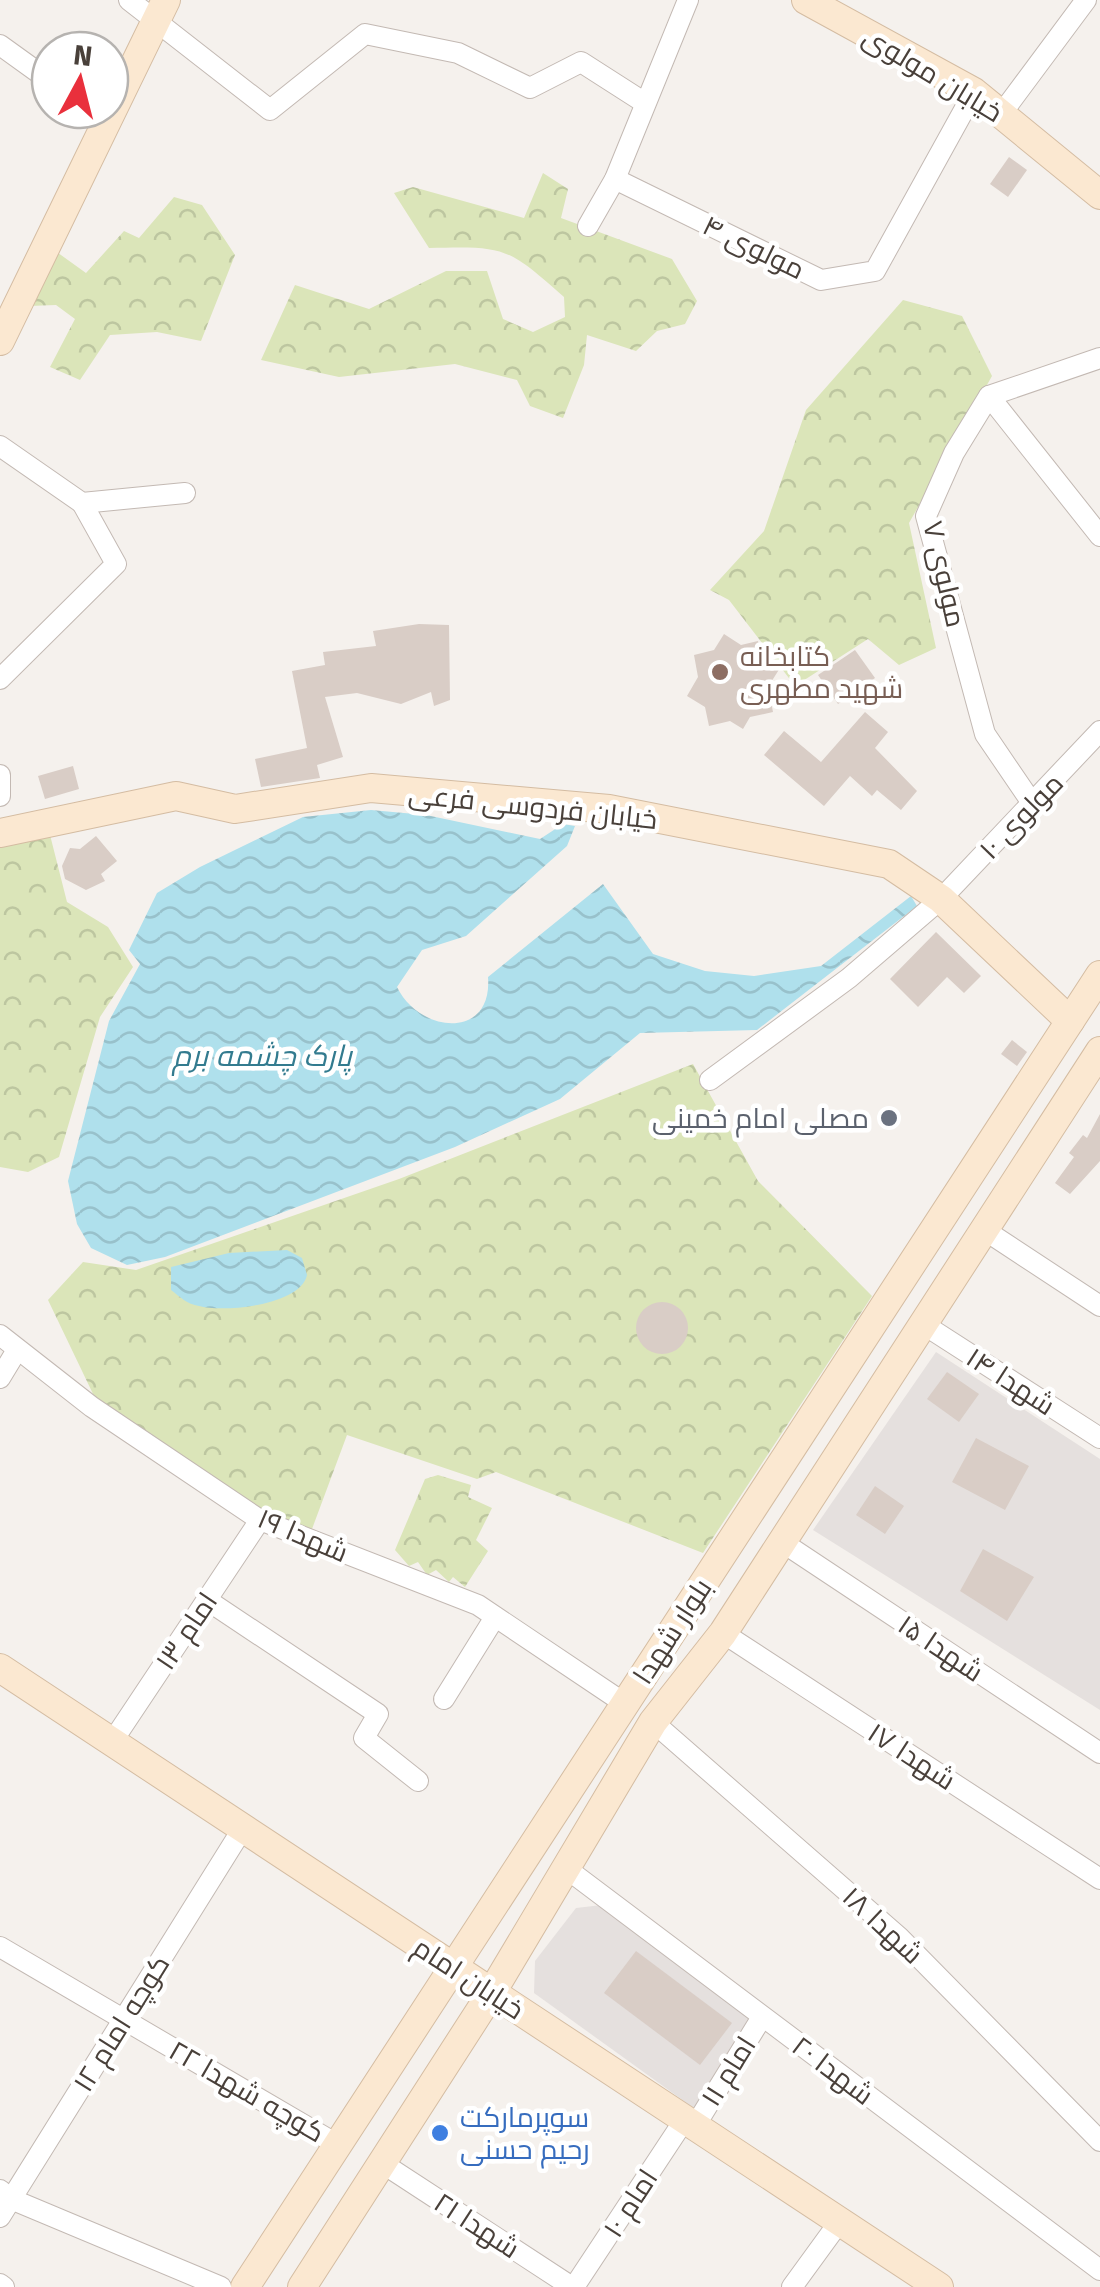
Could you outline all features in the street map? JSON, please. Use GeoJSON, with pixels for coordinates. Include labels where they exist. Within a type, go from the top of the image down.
{"type":"FeatureCollection","features":[{"type":"Feature","properties":{"kind":"main road","name":"خیابان مولوی"},"geometry":{"type":"LineString","coordinates":[[806,0],[974,92],[1100,195]]}},
{"type":"Feature","properties":{"kind":"main road"},"geometry":{"type":"LineString","coordinates":[[130,63],[161,10]]}},
{"type":"Feature","properties":{"kind":"main road"},"geometry":{"type":"LineString","coordinates":[[0,341],[93,130]]}},
{"type":"Feature","properties":{"kind":"main road","name":"خیابان فردوسی فرعی"},"geometry":{"type":"LineString","coordinates":[[0,833],[176,796],[235,809],[371,788],[609,810],[889,864],[941,899],[1070,1021]]}},
{"type":"Feature","properties":{"kind":"main road","name":"بلوار شهدا"},"geometry":{"type":"LineString","coordinates":[[245,2287],[1100,975]]}},
{"type":"Feature","properties":{"kind":"main road","name":"بلوار شهدا"},"geometry":{"type":"LineString","coordinates":[[302,2287],[492,1992],[653,1722],[724,1632],[1100,1051]]}},
{"type":"Feature","properties":{"kind":"main road"},"geometry":{"type":"LineString","coordinates":[[793,1445],[797,1469],[806,1478],[824,1476]]}},
{"type":"Feature","properties":{"kind":"main road","name":"خیابان امام"},"geometry":{"type":"LineString","coordinates":[[0,1668],[939,2287]]}},
{"type":"Feature","properties":{"kind":"street"},"geometry":{"type":"LineString","coordinates":[[129,0],[161,10],[270,110],[364,34],[458,53],[530,88],[581,62],[646,103]]}},
{"type":"Feature","properties":{"kind":"street"},"geometry":{"type":"LineString","coordinates":[[588,226],[616,179],[688,0]]}},
{"type":"Feature","properties":{"kind":"street"},"geometry":{"type":"LineString","coordinates":[[1002,112],[1086,0]]}},
{"type":"Feature","properties":{"kind":"street"},"geometry":{"type":"LineString","coordinates":[[0,45],[30,67]]}},
{"type":"Feature","properties":{"kind":"street","name":"مولوی ۴"},"geometry":{"type":"LineString","coordinates":[[616,179],[821,280],[875,270],[974,92]]}},
{"type":"Feature","properties":{"kind":"street"},"geometry":{"type":"LineString","coordinates":[[1100,358],[989,396],[1100,536]]}},
{"type":"Feature","properties":{"kind":"street","name":"مولوی ۷"},"geometry":{"type":"LineString","coordinates":[[989,396],[954,453],[926,516],[985,734],[1034,806]]}},
{"type":"Feature","properties":{"kind":"street"},"geometry":{"type":"LineString","coordinates":[[0,446],[82,503],[116,564],[0,679]]}},
{"type":"Feature","properties":{"kind":"street"},"geometry":{"type":"LineString","coordinates":[[82,503],[185,493]]}},
{"type":"Feature","properties":{"kind":"street","name":"مولوی ۱۰"},"geometry":{"type":"LineString","coordinates":[[710,1080],[850,978],[941,899],[1034,806],[1100,731]]}},
{"type":"Feature","properties":{"kind":"street"},"geometry":{"type":"LineString","coordinates":[[0,775],[0,796]]}},
{"type":"Feature","properties":{"kind":"street"},"geometry":{"type":"LineString","coordinates":[[983,1229],[1100,1306]]}},
{"type":"Feature","properties":{"kind":"street","name":"شهدا ۱۴"},"geometry":{"type":"LineString","coordinates":[[922,1324],[1100,1438]]}},
{"type":"Feature","properties":{"kind":"street","name":"شهدا ۱۹"},"geometry":{"type":"LineString","coordinates":[[0,1335],[92,1407],[260,1520],[478,1606],[624,1704]]}},
{"type":"Feature","properties":{"kind":"street"},"geometry":{"type":"LineString","coordinates":[[0,1378],[17,1350]]}},
{"type":"Feature","properties":{"kind":"street","name":"امام ۱۳"},"geometry":{"type":"LineString","coordinates":[[112,1742],[260,1520]]}},
{"type":"Feature","properties":{"kind":"street","name":"شهدا ۱۵"},"geometry":{"type":"LineString","coordinates":[[782,1542],[1100,1754]]}},
{"type":"Feature","properties":{"kind":"street"},"geometry":{"type":"LineString","coordinates":[[207,1600],[378,1714],[364,1738],[418,1781]]}},
{"type":"Feature","properties":{"kind":"street"},"geometry":{"type":"LineString","coordinates":[[444,1698],[495,1617]]}},
{"type":"Feature","properties":{"kind":"street","name":"شهدا ۱۷"},"geometry":{"type":"LineString","coordinates":[[724,1632],[1100,1879]]}},
{"type":"Feature","properties":{"kind":"street","name":"شهدا ۱۸"},"geometry":{"type":"LineString","coordinates":[[653,1722],[900,1937],[1100,2140]]}},
{"type":"Feature","properties":{"kind":"street","name":"کوچه امام ۱۲"},"geometry":{"type":"LineString","coordinates":[[4,2202],[124,2020],[243,1828]]}},
{"type":"Feature","properties":{"kind":"street","name":"شهدا ۲۰"},"geometry":{"type":"LineString","coordinates":[[567,1869],[1100,2270]]}},
{"type":"Feature","properties":{"kind":"street","name":"کوچه شهدا ۲۲"},"geometry":{"type":"LineString","coordinates":[[0,1947],[338,2144]]}},
{"type":"Feature","properties":{"kind":"street","name":"امام ۱۱"},"geometry":{"type":"LineString","coordinates":[[690,2123],[762,2017]]}},
{"type":"Feature","properties":{"kind":"street","name":"امام ۱۰"},"geometry":{"type":"LineString","coordinates":[[573,2287],[690,2123]]}},
{"type":"Feature","properties":{"kind":"street","name":"شهدا ۲۱"},"geometry":{"type":"LineString","coordinates":[[382,2163],[573,2287]]}},
{"type":"Feature","properties":{"kind":"street"},"geometry":{"type":"LineString","coordinates":[[4,2202],[221,2287]]}},
{"type":"Feature","properties":{"kind":"street"},"geometry":{"type":"LineString","coordinates":[[792,2287],[840,2222]]}},
{"type":"Feature","properties":{"kind":"shaded area"},"geometry":{"type":"Polygon","coordinates":[[[936,1352],[1100,1459],[1100,1710],[813,1530],[936,1352]]]}},
{"type":"Feature","properties":{"kind":"shaded area"},"geometry":{"type":"Polygon","coordinates":[[[602,1905],[755,2022],[695,2109],[534,1993],[535,1961],[576,1908],[602,1905]]]}},
{"type":"Feature","properties":{"kind":"green space"},"geometry":{"type":"Polygon","coordinates":[[[543,173],[568,189],[561,218],[672,259],[697,301],[685,324],[657,331],[636,351],[587,335],[584,365],[563,418],[530,406],[517,380],[455,364],[339,377],[261,360],[295,285],[369,309],[446,271],[487,271],[503,319],[533,332],[565,317],[564,297],[517,259],[491,249],[429,248],[394,193],[413,187],[524,218],[543,173]]]}},
{"type":"Feature","properties":{"kind":"green space"},"geometry":{"type":"Polygon","coordinates":[[[174,197],[202,205],[235,255],[201,341],[157,332],[110,335],[80,380],[50,367],[75,319],[56,305],[29,306],[54,250],[86,273],[124,231],[139,238],[174,197]]]}},
{"type":"Feature","properties":{"kind":"green space"},"geometry":{"type":"Polygon","coordinates":[[[903,300],[962,316],[992,376],[909,523],[936,648],[899,665],[868,639],[795,686],[729,600],[710,590],[764,531],[806,410],[903,300]]]}},
{"type":"Feature","properties":{"kind":"green space"},"geometry":{"type":"Polygon","coordinates":[[[48,827],[67,902],[108,927],[133,967],[100,1017],[59,1157],[28,1172],[0,1167],[0,848],[48,827]]]}},
{"type":"Feature","properties":{"kind":"green space"},"geometry":{"type":"Polygon","coordinates":[[[693,1064],[758,1181],[872,1296],[703,1553],[496,1472],[477,1479],[347,1435],[312,1529],[259,1511],[94,1396],[48,1300],[83,1262],[136,1270],[399,1179],[693,1064]]]}},
{"type":"Feature","properties":{"kind":"green space"},"geometry":{"type":"Polygon","coordinates":[[[438,1475],[471,1485],[468,1497],[492,1508],[476,1540],[488,1551],[465,1587],[453,1577],[449,1582],[436,1570],[427,1575],[418,1562],[409,1566],[395,1550],[425,1479],[438,1475]]]}},
{"type":"Feature","properties":{"kind":"water","name":"پارک چشمه برم"},"geometry":{"type":"Polygon","coordinates":[[[371,810],[426,815],[540,839],[563,824],[575,826],[567,846],[466,936],[422,950],[397,987],[408,1003],[437,1021],[467,1020],[479,1012],[486,997],[488,977],[603,884],[653,954],[705,971],[754,976],[821,966],[911,896],[917,906],[757,1030],[640,1033],[560,1099],[455,1147],[165,1257],[127,1265],[91,1248],[77,1224],[68,1181],[109,1021],[140,964],[129,950],[157,893],[200,867],[303,817],[371,810]]]}},
{"type":"Feature","properties":{"kind":"water"},"geometry":{"type":"Polygon","coordinates":[[[287,1250],[302,1258],[307,1275],[302,1285],[277,1300],[211,1308],[191,1304],[171,1290],[171,1267],[229,1253],[287,1250]]]}},
{"type":"Feature","properties":{"kind":"building"},"geometry":{"type":"Polygon","coordinates":[[[1009,157],[1027,170],[1008,197],[990,184],[1009,157]]]}},
{"type":"Feature","properties":{"kind":"building"},"geometry":{"type":"Polygon","coordinates":[[[419,624],[449,625],[450,700],[434,706],[431,692],[401,704],[357,693],[325,697],[343,757],[317,765],[320,778],[261,787],[255,759],[307,748],[292,671],[325,665],[323,652],[376,646],[373,631],[419,624]]]}},
{"type":"Feature","properties":{"kind":"building"},"geometry":{"type":"Polygon","coordinates":[[[724,634],[741,645],[758,641],[761,657],[780,668],[768,687],[773,712],[750,717],[743,729],[730,721],[709,726],[705,707],[687,696],[698,677],[694,655],[714,650],[724,634]]]}},
{"type":"Feature","properties":{"kind":"building"},"geometry":{"type":"Polygon","coordinates":[[[855,650],[875,678],[838,704],[818,675],[855,650]]]}},
{"type":"Feature","properties":{"kind":"building"},"geometry":{"type":"Polygon","coordinates":[[[865,712],[888,732],[875,748],[917,791],[901,810],[877,790],[872,796],[850,776],[824,806],[764,755],[784,731],[821,762],[865,712]]]}},
{"type":"Feature","properties":{"kind":"building"},"geometry":{"type":"Polygon","coordinates":[[[73,766],[79,789],[45,799],[38,776],[73,766]]]}},
{"type":"Feature","properties":{"kind":"building"},"geometry":{"type":"Polygon","coordinates":[[[96,836],[117,861],[101,874],[105,881],[86,890],[65,879],[62,866],[70,848],[80,849],[96,836]]]}},
{"type":"Feature","properties":{"kind":"building"},"geometry":{"type":"Polygon","coordinates":[[[936,932],[981,976],[964,993],[947,977],[918,1007],[890,979],[936,932]]]}},
{"type":"Feature","properties":{"kind":"building"},"geometry":{"type":"Polygon","coordinates":[[[1012,1040],[1027,1052],[1017,1066],[1001,1054],[1012,1040]]]}},
{"type":"Feature","properties":{"kind":"building"},"geometry":{"type":"Polygon","coordinates":[[[1100,1114],[1100,1161],[1070,1194],[1055,1183],[1074,1157],[1069,1153],[1083,1135],[1087,1138],[1100,1114]]]}},
{"type":"Feature","properties":{"kind":"building"},"geometry":{"type":"Polygon","coordinates":[[[662,1302],[681,1309],[688,1328],[681,1347],[662,1354],[643,1347],[636,1328],[643,1309],[662,1302]]]}},
{"type":"Feature","properties":{"kind":"building"},"geometry":{"type":"Polygon","coordinates":[[[947,1372],[979,1394],[959,1422],[927,1399],[947,1372]]]}},
{"type":"Feature","properties":{"kind":"building"},"geometry":{"type":"Polygon","coordinates":[[[976,1438],[1029,1466],[1005,1510],[952,1482],[976,1438]]]}},
{"type":"Feature","properties":{"kind":"building"},"geometry":{"type":"Polygon","coordinates":[[[875,1486],[904,1506],[885,1534],[856,1515],[875,1486]]]}},
{"type":"Feature","properties":{"kind":"building"},"geometry":{"type":"Polygon","coordinates":[[[983,1549],[1034,1577],[1007,1621],[960,1591],[983,1549]]]}},
{"type":"Feature","properties":{"kind":"building"},"geometry":{"type":"Polygon","coordinates":[[[636,1951],[732,2023],[700,2065],[604,1993],[636,1951]]]}},
{"type":"Feature","properties":{"kind":"place","name":"کتابخانه شهید مطهری"},"geometry":{"type":"Point","coordinates":[720,672]}},
{"type":"Feature","properties":{"kind":"place","name":"مصلی امام خمینی"},"geometry":{"type":"Point","coordinates":[889,1118]}},
{"type":"Feature","properties":{"kind":"place","name":"سوپرمارکت رحیم حسنی"},"geometry":{"type":"Point","coordinates":[440,2133]}}]}
